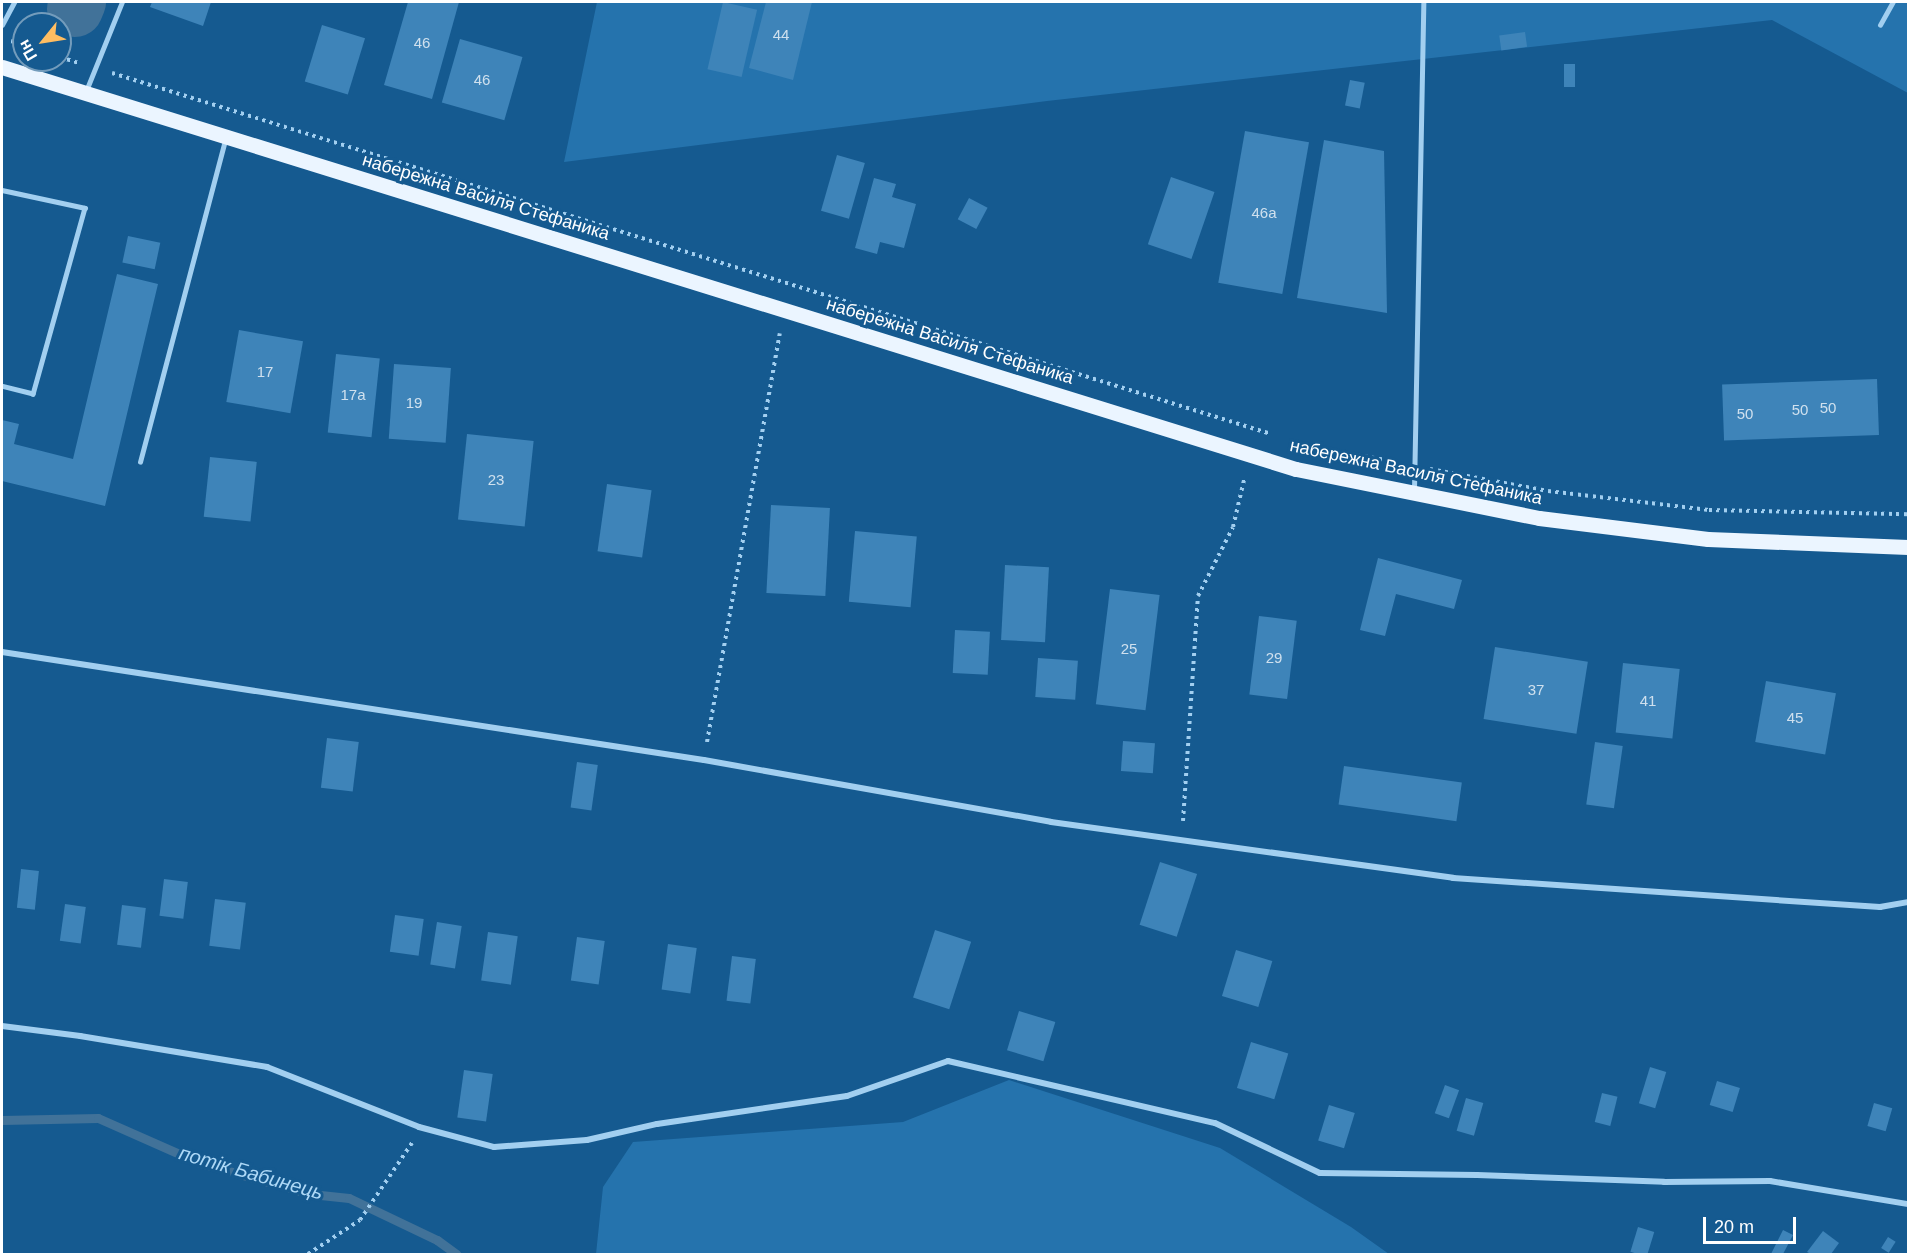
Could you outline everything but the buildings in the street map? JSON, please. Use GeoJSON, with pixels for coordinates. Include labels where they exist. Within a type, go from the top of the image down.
{"type":"FeatureCollection","features":[{"type":"Feature","properties":{"kind":"main road","name":"набережна Василя Стефаника"},"geometry":{"type":"LineString","coordinates":[[2,67],[1296,469],[1539,518],[1708,539],[1908,547]]}},
{"type":"Feature","properties":{"kind":"street"},"geometry":{"type":"LineString","coordinates":[[2,652],[704,760],[1051,822],[1453,878],[1880,907],[1908,902]]}},
{"type":"Feature","properties":{"kind":"street"},"geometry":{"type":"LineString","coordinates":[[2,1026],[80,1036],[267,1067],[419,1127],[494,1147],[587,1140],[657,1124],[847,1096],[948,1061],[1215,1123],[1320,1173],[1477,1175],[1664,1182],[1770,1181],[1908,1204]]}},
{"type":"Feature","properties":{"kind":"lane"},"geometry":{"type":"LineString","coordinates":[[2,25],[14,2]]}},
{"type":"Feature","properties":{"kind":"lane"},"geometry":{"type":"LineString","coordinates":[[85,93],[122,2]]}},
{"type":"Feature","properties":{"kind":"lane"},"geometry":{"type":"LineString","coordinates":[[1414,493],[1424,2]]}},
{"type":"Feature","properties":{"kind":"lane"},"geometry":{"type":"LineString","coordinates":[[1880,25],[1893,2]]}},
{"type":"Feature","properties":{"kind":"lane"},"geometry":{"type":"LineString","coordinates":[[140,462],[226,137]]}},
{"type":"Feature","properties":{"kind":"lane"},"geometry":{"type":"LineString","coordinates":[[2,190],[85,208],[33,394],[2,386]]}},
{"type":"Feature","properties":{"kind":"path"},"geometry":{"type":"LineString","coordinates":[[72,61],[1272,434]]}},
{"type":"Feature","properties":{"kind":"path"},"geometry":{"type":"LineString","coordinates":[[704,760],[784,310]]}},
{"type":"Feature","properties":{"kind":"path"},"geometry":{"type":"LineString","coordinates":[[1350,453],[1548,491],[1709,510],[1908,514]]}},
{"type":"Feature","properties":{"kind":"path"},"geometry":{"type":"LineString","coordinates":[[1182,840],[1198,596],[1233,527],[1250,455]]}},
{"type":"Feature","properties":{"kind":"path"},"geometry":{"type":"LineString","coordinates":[[308,1254],[360,1220],[407,1153],[419,1127]]}},
{"type":"Feature","properties":{"kind":"shaded area"},"geometry":{"type":"Polygon","coordinates":[[[597,2],[1908,2],[1908,93],[1772,20],[1047,101],[564,162],[597,2]]]}},
{"type":"Feature","properties":{"kind":"shaded area"},"geometry":{"type":"Polygon","coordinates":[[[1009,1080],[1220,1148],[1351,1227],[1389,1254],[596,1254],[603,1187],[633,1142],[903,1122],[1009,1080]]]}},
{"type":"Feature","properties":{"kind":"waterway"},"geometry":{"type":"LineString","coordinates":[[75,9],[78,2]]}},
{"type":"Feature","properties":{"kind":"waterway","name":"потік Бабинець"},"geometry":{"type":"LineString","coordinates":[[2,1120],[98,1118],[200,1163],[311,1194],[349,1198],[437,1240],[456,1254]]}}]}
